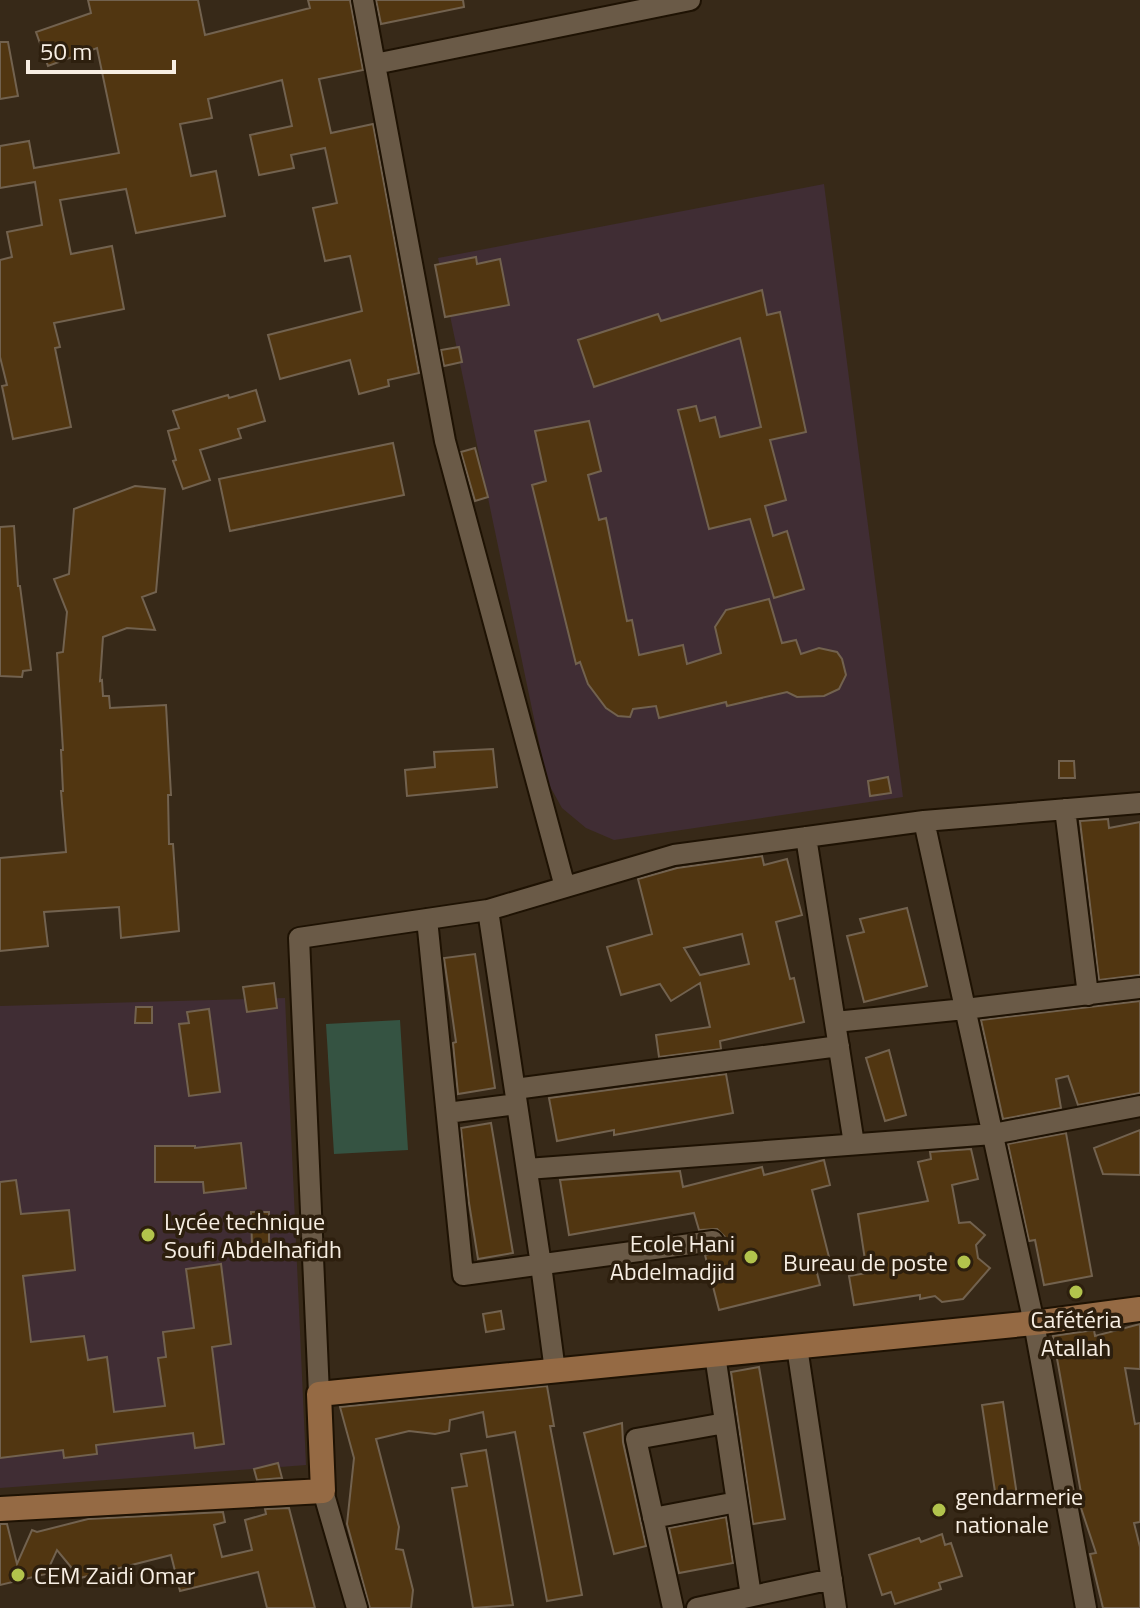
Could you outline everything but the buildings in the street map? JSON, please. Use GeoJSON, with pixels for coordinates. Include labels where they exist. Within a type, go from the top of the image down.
{"type":"FeatureCollection","features":[{"type":"Feature","properties":{"kind":"street"},"geometry":{"type":"LineString","coordinates":[[363,0],[445,441],[565,887]]}},
{"type":"Feature","properties":{"kind":"street"},"geometry":{"type":"LineString","coordinates":[[375,64],[644,5],[690,0]]}},
{"type":"Feature","properties":{"kind":"street"},"geometry":{"type":"LineString","coordinates":[[357,1608],[323,1491],[299,938],[488,910],[674,855],[924,821],[1140,803]]}},
{"type":"Feature","properties":{"kind":"street"},"geometry":{"type":"LineString","coordinates":[[1065,809],[1088,995]]}},
{"type":"Feature","properties":{"kind":"street"},"geometry":{"type":"LineString","coordinates":[[924,821],[1034,1323],[1086,1608]]}},
{"type":"Feature","properties":{"kind":"street"},"geometry":{"type":"LineString","coordinates":[[806,837],[854,1144]]}},
{"type":"Feature","properties":{"kind":"street"},"geometry":{"type":"LineString","coordinates":[[488,910],[555,1371]]}},
{"type":"Feature","properties":{"kind":"street"},"geometry":{"type":"LineString","coordinates":[[427,919],[463,1275],[713,1241]]}},
{"type":"Feature","properties":{"kind":"street"},"geometry":{"type":"LineString","coordinates":[[835,1022],[1140,988]]}},
{"type":"Feature","properties":{"kind":"street"},"geometry":{"type":"LineString","coordinates":[[447,1113],[516,1096],[839,1046]]}},
{"type":"Feature","properties":{"kind":"street"},"geometry":{"type":"LineString","coordinates":[[527,1169],[993,1134],[1140,1106]]}},
{"type":"Feature","properties":{"kind":"street"},"geometry":{"type":"LineString","coordinates":[[319,1394],[1034,1323],[1140,1309]]}},
{"type":"Feature","properties":{"kind":"street"},"geometry":{"type":"LineString","coordinates":[[797,1347],[836,1608]]}},
{"type":"Feature","properties":{"kind":"street"},"geometry":{"type":"LineString","coordinates":[[715,1355],[751,1596]]}},
{"type":"Feature","properties":{"kind":"street"},"geometry":{"type":"LineString","coordinates":[[673,1608],[636,1439],[725,1423]]}},
{"type":"Feature","properties":{"kind":"street"},"geometry":{"type":"LineString","coordinates":[[0,1509],[323,1491]]}},
{"type":"Feature","properties":{"kind":"street"},"geometry":{"type":"LineString","coordinates":[[653,1518],[737,1502]]}},
{"type":"Feature","properties":{"kind":"street"},"geometry":{"type":"LineString","coordinates":[[709,1607],[832,1579]]}},
{"type":"Feature","properties":{"kind":"shaded area"},"geometry":{"type":"Polygon","coordinates":[[[824,184],[903,797],[614,840],[586,828],[562,808],[547,781],[438,258],[824,184]]]}},
{"type":"Feature","properties":{"kind":"shaded area","name":"Lycée technique Soufi Abdelhafidh"},"geometry":{"type":"Polygon","coordinates":[[[285,998],[306,1465],[0,1488],[0,1006],[285,998]]]}},
{"type":"Feature","properties":{"kind":"green space"},"geometry":{"type":"Polygon","coordinates":[[[400,1020],[408,1150],[334,1154],[326,1024],[400,1020]]]}},
{"type":"Feature","properties":{"kind":"place","name":"Lycée technique Soufi Abdelhafidh"},"geometry":{"type":"Point","coordinates":[148,1235]}},
{"type":"Feature","properties":{"kind":"place","name":"Ecole Hani Abdelmadjid"},"geometry":{"type":"Point","coordinates":[751,1257]}},
{"type":"Feature","properties":{"kind":"place","name":"Bureau de poste"},"geometry":{"type":"Point","coordinates":[964,1262]}},
{"type":"Feature","properties":{"kind":"place","name":"Cafétéria Atallah"},"geometry":{"type":"Point","coordinates":[1076,1292]}},
{"type":"Feature","properties":{"kind":"place","name":"gendarmerie nationale"},"geometry":{"type":"Point","coordinates":[939,1510]}},
{"type":"Feature","properties":{"kind":"place","name":"CEM Zaidi Omar"},"geometry":{"type":"Point","coordinates":[18,1575]}}]}
